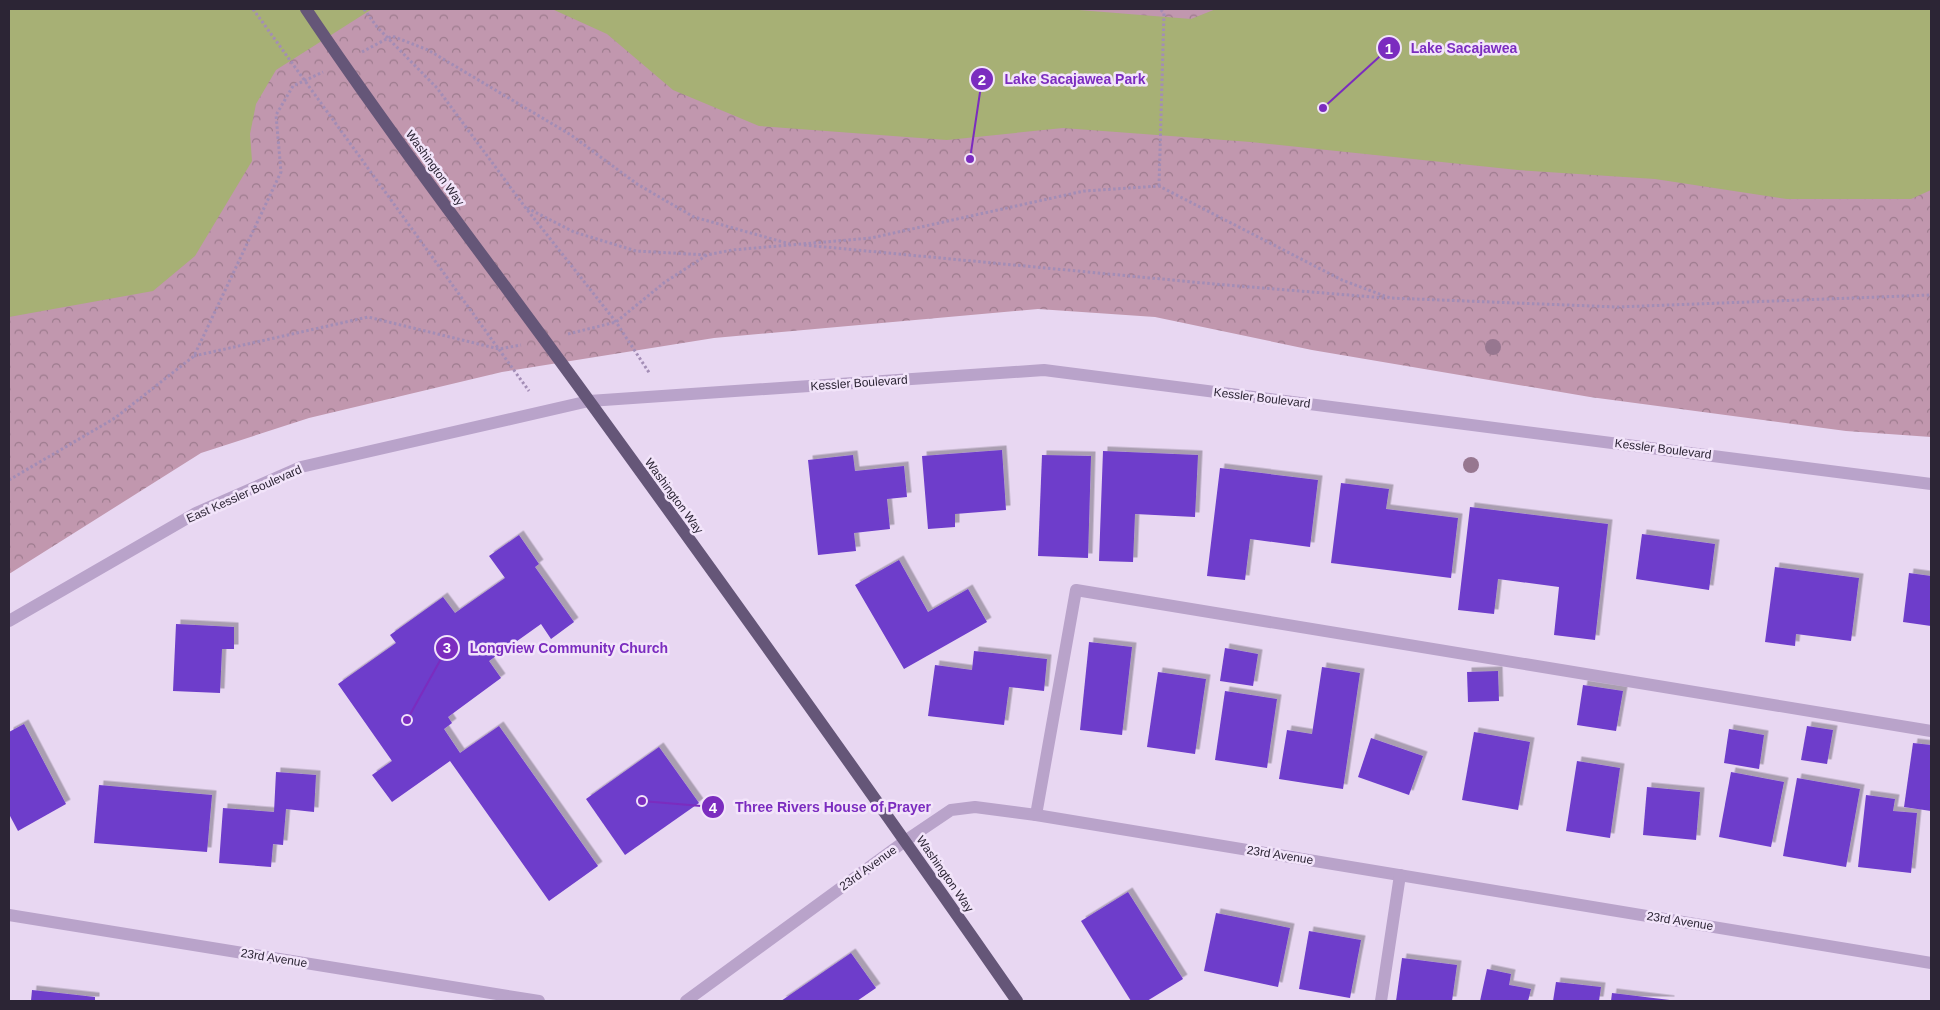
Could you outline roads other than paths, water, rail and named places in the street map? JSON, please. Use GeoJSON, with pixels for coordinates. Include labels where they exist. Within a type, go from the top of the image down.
{"type":"FeatureCollection","features":[{"type":"Feature","properties":{"kind":"main road","name":"Washington Way"},"geometry":{"type":"LineString","coordinates":[[306,9],[366,98],[589,401],[905,841],[1016,1001]]}},
{"type":"Feature","properties":{"kind":"street","name":"Kessler Boulevard"},"geometry":{"type":"LineString","coordinates":[[589,401],[1044,370],[1931,484]]}},
{"type":"Feature","properties":{"kind":"street","name":"East Kessler Boulevard"},"geometry":{"type":"LineString","coordinates":[[9,621],[196,513],[301,467],[589,401]]}},
{"type":"Feature","properties":{"kind":"street"},"geometry":{"type":"LineString","coordinates":[[1036,815],[1076,590],[1931,731]]}},
{"type":"Feature","properties":{"kind":"street","name":"23rd Avenue"},"geometry":{"type":"LineString","coordinates":[[686,1001],[905,841],[951,810],[975,807],[1036,815],[1931,963]]}},
{"type":"Feature","properties":{"kind":"street"},"geometry":{"type":"LineString","coordinates":[[1380,1001],[1400,875]]}},
{"type":"Feature","properties":{"kind":"street","name":"23rd Avenue"},"geometry":{"type":"LineString","coordinates":[[9,915],[539,1001]]}},
{"type":"Feature","properties":{"kind":"place","name":"Lake Sacajawea"},"geometry":{"type":"Point","coordinates":[1323,108]}},
{"type":"Feature","properties":{"kind":"place","name":"Lake Sacajawea Park"},"geometry":{"type":"Point","coordinates":[970,159]}},
{"type":"Feature","properties":{"kind":"place","name":"Longview Community Church"},"geometry":{"type":"Point","coordinates":[407,720]}},
{"type":"Feature","properties":{"kind":"place","name":"Three Rivers House of Prayer"},"geometry":{"type":"Point","coordinates":[642,801]}}]}
